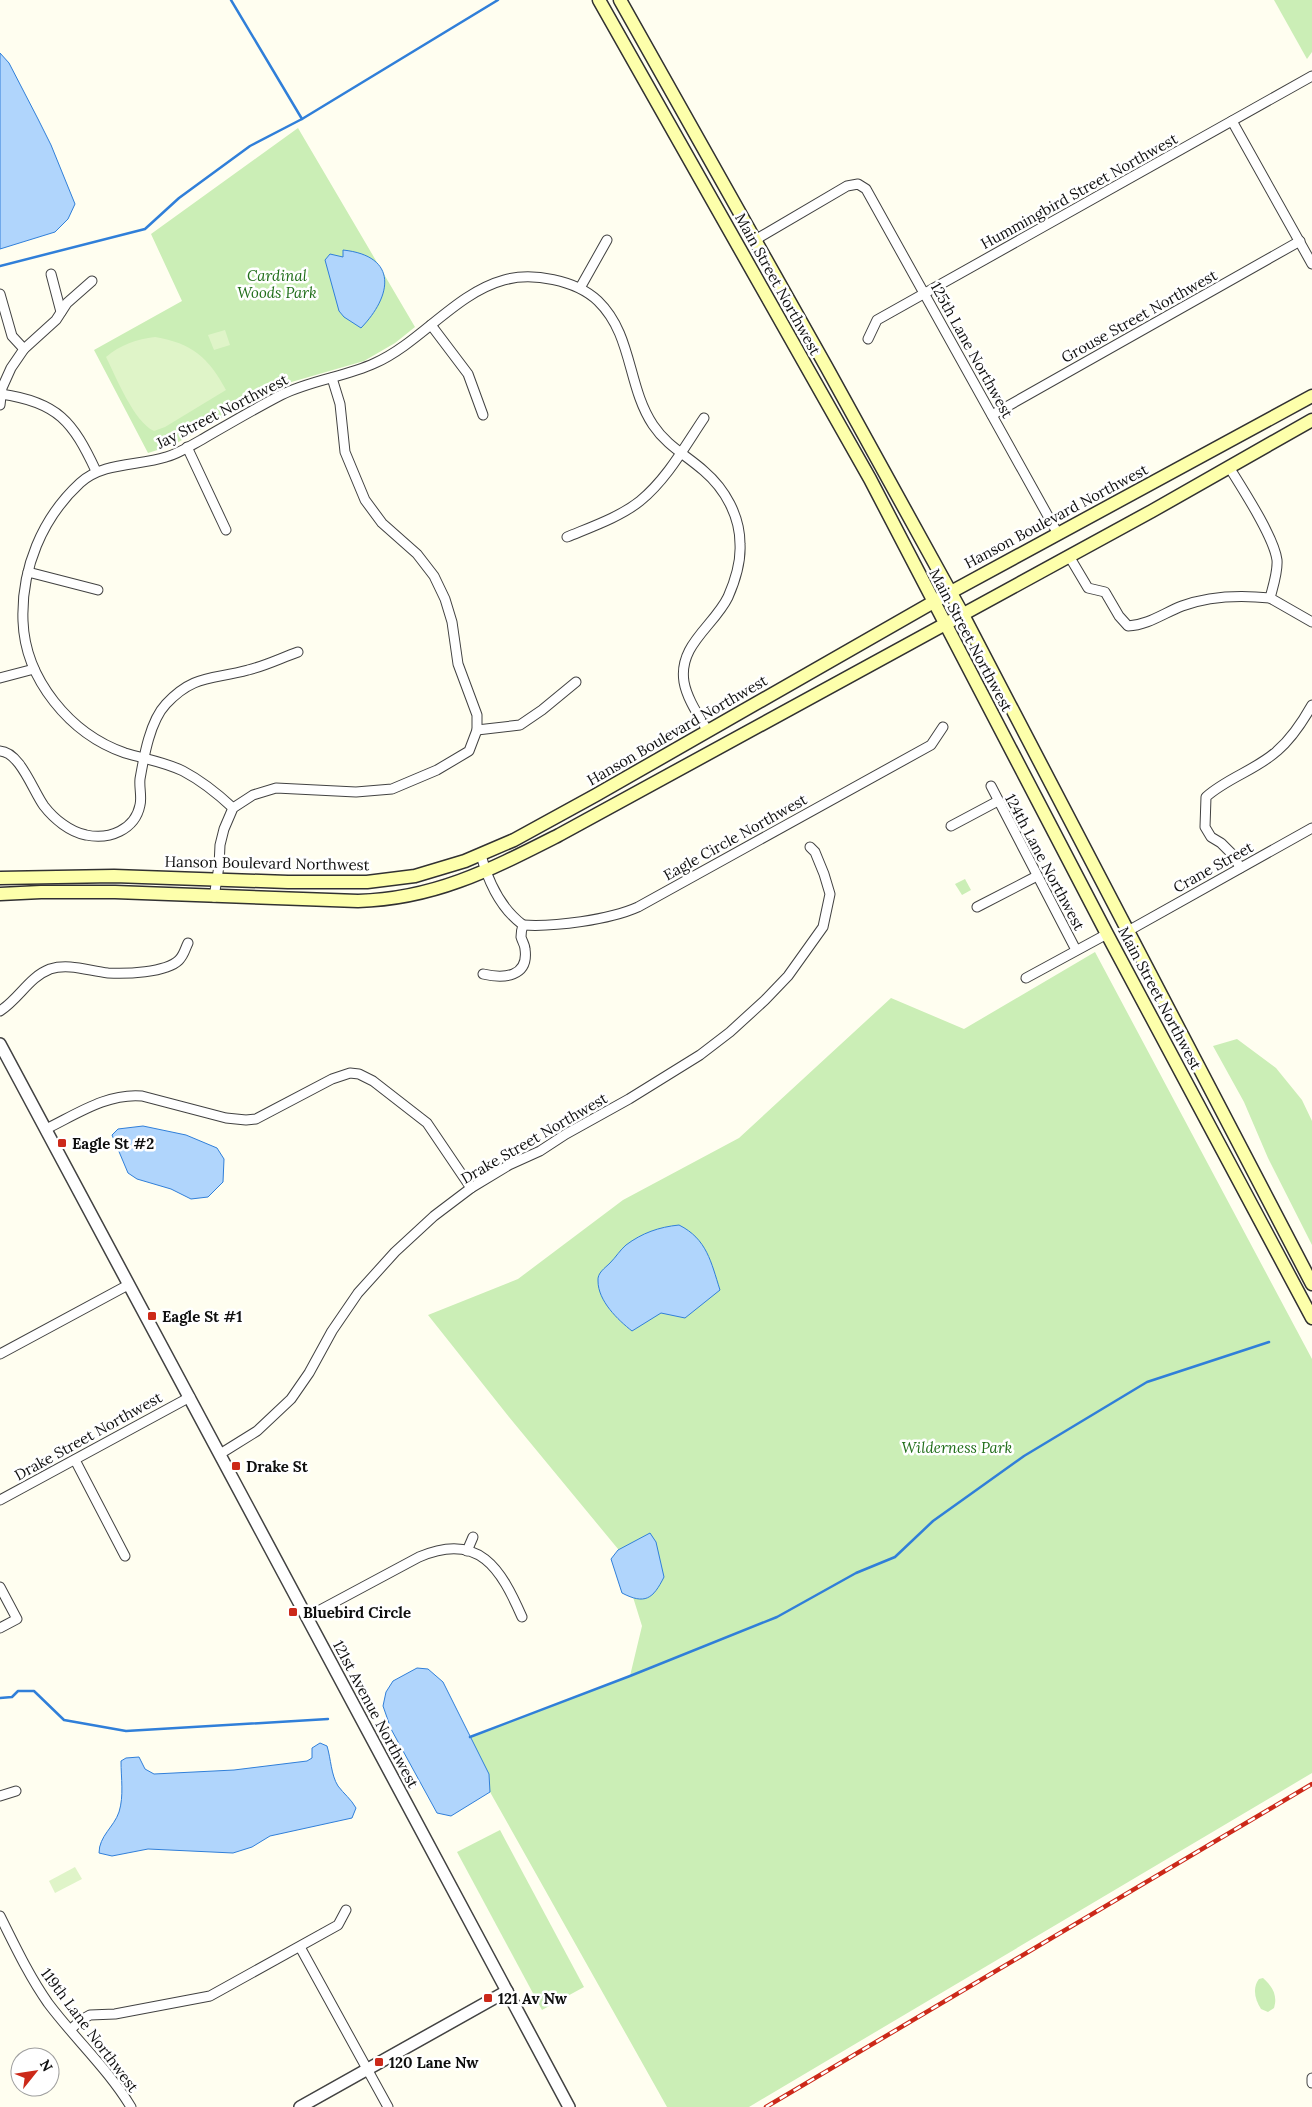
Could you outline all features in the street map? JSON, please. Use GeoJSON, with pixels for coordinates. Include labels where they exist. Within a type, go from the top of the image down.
{"type":"FeatureCollection","features":[{"type":"Feature","properties":{"kind":"main road","name":"Main Street Northwest"},"geometry":{"type":"LineString","coordinates":[[599,0],[870,479],[1107,934],[1308,1305],[1312,1318]]}},
{"type":"Feature","properties":{"kind":"main road","name":"Main Street Northwest"},"geometry":{"type":"LineString","coordinates":[[620,0],[951,592],[1312,1284]]}},
{"type":"Feature","properties":{"kind":"main road","name":"Hanson Boulevard Northwest"},"geometry":{"type":"LineString","coordinates":[[0,878],[114,876],[216,880],[367,882],[415,876],[481,855],[514,840],[579,804],[951,592],[1312,396]]}},
{"type":"Feature","properties":{"kind":"main road"},"geometry":{"type":"LineString","coordinates":[[0,894],[114,892],[214,897],[385,901],[433,891],[486,871],[559,835],[1069,556],[1312,420]]}},
{"type":"Feature","properties":{"kind":"street","name":"Hummingbird Street Northwest"},"geometry":{"type":"LineString","coordinates":[[868,338],[877,320],[1312,76]]}},
{"type":"Feature","properties":{"kind":"street"},"geometry":{"type":"LineString","coordinates":[[1232,121],[1312,264]]}},
{"type":"Feature","properties":{"kind":"street","name":"125th Lane Northwest"},"geometry":{"type":"LineString","coordinates":[[755,240],[847,186],[858,184],[866,189],[1058,534]]}},
{"type":"Feature","properties":{"kind":"street"},"geometry":{"type":"LineString","coordinates":[[580,288],[607,240]]}},
{"type":"Feature","properties":{"kind":"street","name":"Grouse Street Northwest"},"geometry":{"type":"LineString","coordinates":[[992,415],[1300,241]]}},
{"type":"Feature","properties":{"kind":"street"},"geometry":{"type":"LineString","coordinates":[[50,274],[61,312]]}},
{"type":"Feature","properties":{"kind":"street","name":"Jay Street Northwest"},"geometry":{"type":"LineString","coordinates":[[233,808],[195,778],[180,770],[146,757],[120,750],[81,728],[66,716],[40,681],[28,651],[23,624],[24,590],[28,572],[43,530],[60,504],[82,481],[96,471],[170,456],[282,394],[361,369],[391,355],[473,294],[504,279],[553,279],[580,288],[599,302],[616,325],[624,340],[641,404],[654,427],[679,454],[702,469],[718,485],[734,513],[740,544],[734,580],[728,598],[694,640],[685,659],[683,680],[689,698],[708,730]]}},
{"type":"Feature","properties":{"kind":"street"},"geometry":{"type":"LineString","coordinates":[[0,404],[2,388],[11,368],[24,349],[56,320],[67,303],[92,281]]}},
{"type":"Feature","properties":{"kind":"street"},"geometry":{"type":"LineString","coordinates":[[0,294],[12,336],[24,349]]}},
{"type":"Feature","properties":{"kind":"street"},"geometry":{"type":"LineString","coordinates":[[431,325],[468,374],[483,415]]}},
{"type":"Feature","properties":{"kind":"street"},"geometry":{"type":"LineString","coordinates":[[214,897],[220,845],[224,829],[233,808],[253,795],[276,788],[356,792],[392,789],[437,770],[469,751],[477,730],[477,715],[458,664],[452,622],[445,599],[434,576],[417,554],[382,522],[365,500],[345,452],[340,404],[332,378]]}},
{"type":"Feature","properties":{"kind":"street"},"geometry":{"type":"LineString","coordinates":[[1,394],[20,397],[42,404],[65,420],[74,430],[96,471]]}},
{"type":"Feature","properties":{"kind":"street"},"geometry":{"type":"LineString","coordinates":[[567,538],[602,522],[639,501],[663,477],[704,418]]}},
{"type":"Feature","properties":{"kind":"street"},"geometry":{"type":"LineString","coordinates":[[187,447],[226,530]]}},
{"type":"Feature","properties":{"kind":"street"},"geometry":{"type":"LineString","coordinates":[[1229,466],[1274,546],[1277,562],[1270,598]]}},
{"type":"Feature","properties":{"kind":"street"},"geometry":{"type":"LineString","coordinates":[[1069,556],[1088,588],[1105,592],[1119,616],[1128,626],[1140,626],[1182,606],[1205,600],[1240,596],[1270,598],[1312,622]]}},
{"type":"Feature","properties":{"kind":"street"},"geometry":{"type":"LineString","coordinates":[[28,572],[98,590]]}},
{"type":"Feature","properties":{"kind":"street"},"geometry":{"type":"LineString","coordinates":[[0,751],[14,758],[43,805],[55,819],[71,830],[85,835],[112,836],[124,830],[140,806],[140,780],[153,722],[160,711],[177,694],[194,682],[248,670],[298,652]]}},
{"type":"Feature","properties":{"kind":"street"},"geometry":{"type":"LineString","coordinates":[[0,678],[34,668]]}},
{"type":"Feature","properties":{"kind":"street"},"geometry":{"type":"LineString","coordinates":[[477,730],[520,725],[542,710],[576,682]]}},
{"type":"Feature","properties":{"kind":"street"},"geometry":{"type":"LineString","coordinates":[[1240,868],[1234,856],[1221,843],[1211,837],[1205,827],[1206,797],[1217,787],[1276,752],[1292,735],[1312,705]]}},
{"type":"Feature","properties":{"kind":"street","name":"Eagle Circle Northwest"},"geometry":{"type":"LineString","coordinates":[[523,925],[532,926],[600,919],[622,914],[638,907],[931,744],[943,727]]}},
{"type":"Feature","properties":{"kind":"street","name":"124th Lane Northwest"},"geometry":{"type":"LineString","coordinates":[[991,786],[1076,950]]}},
{"type":"Feature","properties":{"kind":"street"},"geometry":{"type":"LineString","coordinates":[[951,826],[998,801]]}},
{"type":"Feature","properties":{"kind":"street","name":"Crane Street"},"geometry":{"type":"LineString","coordinates":[[1128,931],[1312,828]]}},
{"type":"Feature","properties":{"kind":"street","name":"Drake Street Northwest"},"geometry":{"type":"LineString","coordinates":[[220,1454],[248,1439],[279,1411],[302,1384],[332,1331],[358,1293],[395,1252],[434,1216],[472,1188],[509,1165],[540,1151],[700,1055],[730,1032],[765,1000],[788,976],[823,927],[830,894],[815,852],[810,847]]}},
{"type":"Feature","properties":{"kind":"street"},"geometry":{"type":"LineString","coordinates":[[481,855],[486,871],[502,903],[515,919],[523,925],[521,937],[526,959],[522,967],[506,977],[498,978],[483,974]]}},
{"type":"Feature","properties":{"kind":"street"},"geometry":{"type":"LineString","coordinates":[[977,907],[1037,876]]}},
{"type":"Feature","properties":{"kind":"street"},"geometry":{"type":"LineString","coordinates":[[1026,978],[1107,934]]}},
{"type":"Feature","properties":{"kind":"street"},"geometry":{"type":"LineString","coordinates":[[0,1011],[31,981],[51,969],[72,966],[108,973],[139,972],[170,966],[183,955],[188,943]]}},
{"type":"Feature","properties":{"kind":"street","name":"121st Avenue Northwest"},"geometry":{"type":"LineString","coordinates":[[0,1044],[569,2107]]}},
{"type":"Feature","properties":{"kind":"street"},"geometry":{"type":"LineString","coordinates":[[46,1129],[106,1100],[130,1095],[142,1096],[226,1118],[256,1119],[332,1079],[350,1073],[359,1074],[373,1081],[427,1123],[472,1188]]}},
{"type":"Feature","properties":{"kind":"street"},"geometry":{"type":"LineString","coordinates":[[0,1354],[128,1284]]}},
{"type":"Feature","properties":{"kind":"street","name":"Drake Street Northwest"},"geometry":{"type":"LineString","coordinates":[[0,1500],[190,1397]]}},
{"type":"Feature","properties":{"kind":"street"},"geometry":{"type":"LineString","coordinates":[[75,1460],[125,1556]]}},
{"type":"Feature","properties":{"kind":"street"},"geometry":{"type":"LineString","coordinates":[[467,1550],[473,1537]]}},
{"type":"Feature","properties":{"kind":"street"},"geometry":{"type":"LineString","coordinates":[[307,1617],[429,1552],[452,1548],[467,1550],[480,1556],[502,1576],[522,1618]]}},
{"type":"Feature","properties":{"kind":"street"},"geometry":{"type":"LineString","coordinates":[[0,1587],[17,1619],[0,1628]]}},
{"type":"Feature","properties":{"kind":"street"},"geometry":{"type":"LineString","coordinates":[[0,1796],[16,1791]]}},
{"type":"Feature","properties":{"kind":"street"},"geometry":{"type":"LineString","coordinates":[[71,2030],[81,2020],[90,2015],[115,2014],[210,1996],[338,1925],[346,1910]]}},
{"type":"Feature","properties":{"kind":"street","name":"119th Lane Northwest"},"geometry":{"type":"LineString","coordinates":[[0,1916],[36,1984],[48,2002],[107,2073],[132,2107]]}},
{"type":"Feature","properties":{"kind":"street"},"geometry":{"type":"LineString","coordinates":[[300,1947],[388,2107]]}},
{"type":"Feature","properties":{"kind":"street"},"geometry":{"type":"LineString","coordinates":[[300,2107],[507,1991]]}},
{"type":"Feature","properties":{"kind":"street"},"geometry":{"type":"LineString","coordinates":[[1312,2078],[1312,2083]]}},
{"type":"Feature","properties":{"kind":"green space"},"geometry":{"type":"Polygon","coordinates":[[[1274,0],[1312,0],[1312,52],[1307,59],[1274,0]]]}},
{"type":"Feature","properties":{"kind":"green space","name":"Cardinal Woods Park"},"geometry":{"type":"Polygon","coordinates":[[[298,128],[415,327],[395,343],[364,361],[288,383],[173,445],[148,453],[94,350],[182,301],[151,234],[298,128]]]}},
{"type":"Feature","properties":{"kind":"green space"},"geometry":{"type":"Polygon","coordinates":[[[225,330],[230,345],[214,350],[208,335],[225,330]]]}},
{"type":"Feature","properties":{"kind":"green space"},"geometry":{"type":"Polygon","coordinates":[[[155,337],[179,343],[198,354],[213,369],[226,390],[165,427],[154,431],[139,418],[133,409],[106,357],[129,343],[155,337]]]}},
{"type":"Feature","properties":{"kind":"green space"},"geometry":{"type":"Polygon","coordinates":[[[965,879],[971,890],[962,895],[955,884],[965,879]]]}},
{"type":"Feature","properties":{"kind":"green space","name":"Wilderness Park"},"geometry":{"type":"Polygon","coordinates":[[[1095,952],[1312,1359],[1312,1773],[749,2107],[667,2107],[490,1792],[471,1737],[630,1676],[642,1626],[618,1549],[428,1315],[518,1279],[623,1200],[739,1138],[891,998],[964,1029],[1095,952]]]}},
{"type":"Feature","properties":{"kind":"green space"},"geometry":{"type":"Polygon","coordinates":[[[1237,1039],[1276,1068],[1302,1100],[1312,1121],[1312,1245],[1268,1158],[1244,1102],[1213,1046],[1237,1039]]]}},
{"type":"Feature","properties":{"kind":"green space"},"geometry":{"type":"Polygon","coordinates":[[[500,1830],[584,1987],[542,2010],[457,1852],[500,1830]]]}},
{"type":"Feature","properties":{"kind":"green space"},"geometry":{"type":"Polygon","coordinates":[[[75,1867],[82,1879],[55,1893],[49,1881],[75,1867]]]}},
{"type":"Feature","properties":{"kind":"green space"},"geometry":{"type":"Polygon","coordinates":[[[1263,1978],[1275,1995],[1274,2008],[1268,2012],[1261,2009],[1255,1994],[1259,1979],[1263,1978]]]}},
{"type":"Feature","properties":{"kind":"water"},"geometry":{"type":"Polygon","coordinates":[[[0,53],[9,63],[51,145],[75,204],[68,219],[55,232],[0,249],[0,53]]]}},
{"type":"Feature","properties":{"kind":"water"},"geometry":{"type":"Polygon","coordinates":[[[343,250],[361,254],[374,260],[381,269],[385,279],[384,291],[379,303],[361,328],[344,317],[339,311],[325,260],[330,254],[343,257],[343,250]]]}},
{"type":"Feature","properties":{"kind":"water"},"geometry":{"type":"Polygon","coordinates":[[[143,1126],[186,1135],[217,1148],[224,1159],[223,1182],[208,1197],[191,1199],[171,1189],[137,1179],[128,1173],[112,1135],[118,1129],[143,1126]]]}},
{"type":"Feature","properties":{"kind":"water"},"geometry":{"type":"Polygon","coordinates":[[[679,1225],[696,1237],[702,1244],[707,1252],[720,1290],[685,1318],[661,1313],[632,1331],[615,1316],[605,1303],[599,1288],[599,1276],[624,1247],[638,1237],[651,1231],[679,1225]]]}},
{"type":"Feature","properties":{"kind":"water"},"geometry":{"type":"Polygon","coordinates":[[[650,1533],[656,1542],[664,1577],[652,1595],[648,1598],[637,1599],[622,1593],[611,1559],[618,1550],[650,1533]]]}},
{"type":"Feature","properties":{"kind":"water"},"geometry":{"type":"Polygon","coordinates":[[[417,1668],[428,1669],[443,1682],[489,1774],[490,1792],[451,1816],[437,1813],[391,1729],[383,1706],[386,1692],[393,1681],[417,1668]]]}},
{"type":"Feature","properties":{"kind":"water"},"geometry":{"type":"Polygon","coordinates":[[[320,1743],[327,1746],[332,1772],[338,1786],[356,1808],[352,1818],[270,1836],[252,1847],[233,1853],[148,1849],[112,1856],[99,1853],[101,1842],[117,1817],[121,1806],[121,1761],[126,1758],[139,1757],[145,1769],[154,1774],[234,1770],[307,1761],[312,1758],[312,1748],[320,1743]]]}},
{"type":"Feature","properties":{"kind":"waterway"},"geometry":{"type":"LineString","coordinates":[[231,0],[302,119]]}},
{"type":"Feature","properties":{"kind":"waterway"},"geometry":{"type":"LineString","coordinates":[[0,266],[145,229],[179,198],[250,146],[302,119],[498,0]]}},
{"type":"Feature","properties":{"kind":"waterway"},"geometry":{"type":"LineString","coordinates":[[470,1737],[777,1617],[856,1573],[895,1557],[933,1521],[1024,1456],[1147,1382],[1269,1342]]}},
{"type":"Feature","properties":{"kind":"waterway"},"geometry":{"type":"LineString","coordinates":[[0,1698],[12,1697],[18,1691],[34,1691],[64,1720],[126,1731],[328,1719]]}},
{"type":"Feature","properties":{"kind":"railway"},"geometry":{"type":"LineString","coordinates":[[766,2107],[1312,1784]]}},
{"type":"Feature","properties":{"kind":"place","name":"Eagle St #2"},"geometry":{"type":"Point","coordinates":[62,1143]}},
{"type":"Feature","properties":{"kind":"place","name":"Eagle St #1"},"geometry":{"type":"Point","coordinates":[152,1316]}},
{"type":"Feature","properties":{"kind":"place","name":"Drake St"},"geometry":{"type":"Point","coordinates":[236,1466]}},
{"type":"Feature","properties":{"kind":"place","name":"Bluebird Circle"},"geometry":{"type":"Point","coordinates":[293,1612]}},
{"type":"Feature","properties":{"kind":"place","name":"121 Av Nw"},"geometry":{"type":"Point","coordinates":[488,1998]}},
{"type":"Feature","properties":{"kind":"place","name":"120 Lane Nw"},"geometry":{"type":"Point","coordinates":[379,2062]}}]}
